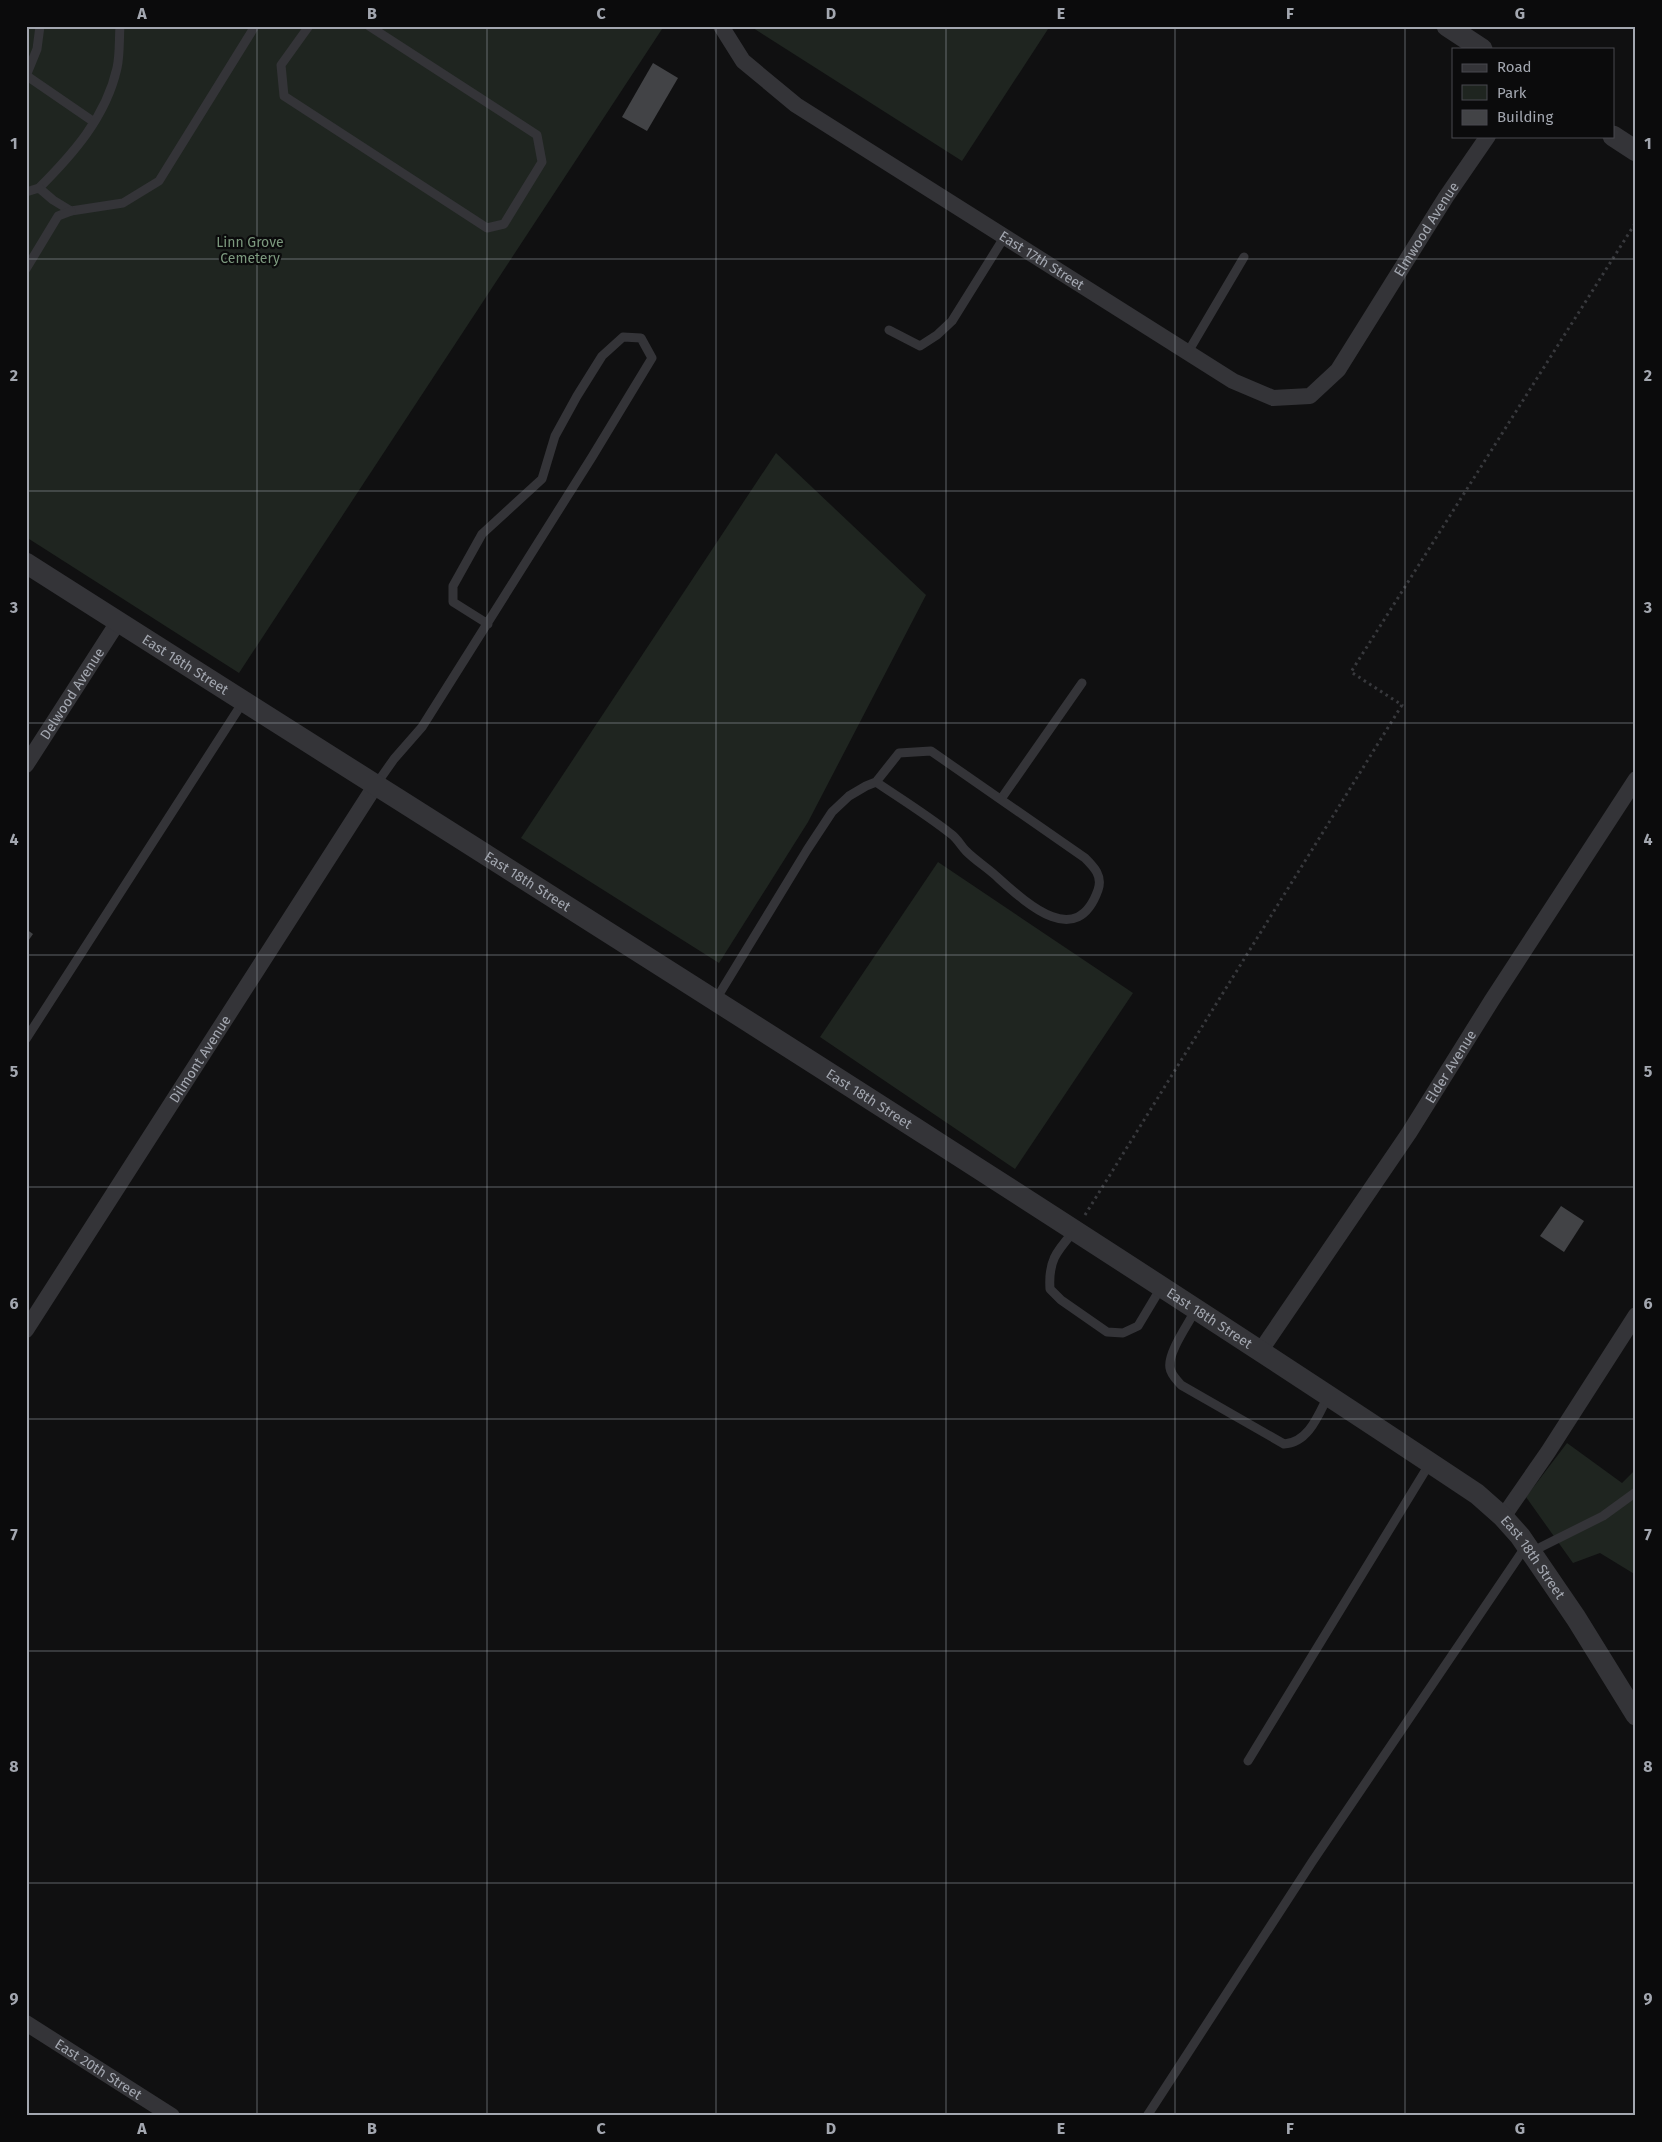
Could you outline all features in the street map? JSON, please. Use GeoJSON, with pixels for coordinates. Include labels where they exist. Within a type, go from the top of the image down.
{"type":"FeatureCollection","features":[{"type":"Feature","properties":{"kind":"street","name":"East 17th Street"},"geometry":{"type":"LineString","coordinates":[[720,26],[742,62],[796,104],[1233,380],[1273,398],[1310,396],[1338,370],[1368,323]]}},
{"type":"Feature","properties":{"kind":"street"},"geometry":{"type":"LineString","coordinates":[[1447,26],[1480,48]]}},
{"type":"Feature","properties":{"kind":"street"},"geometry":{"type":"LineString","coordinates":[[1614,137],[1636,151]]}},
{"type":"Feature","properties":{"kind":"street","name":"Elmwood Avenue"},"geometry":{"type":"LineString","coordinates":[[1368,323],[1446,197],[1487,138]]}},
{"type":"Feature","properties":{"kind":"street","name":"East 18th Street"},"geometry":{"type":"LineString","coordinates":[[26,563],[1075,1230],[1261,1350],[1477,1494],[1503,1516],[1529,1549],[1576,1618],[1636,1714]]}},
{"type":"Feature","properties":{"kind":"street","name":"Delwood Avenue"},"geometry":{"type":"LineString","coordinates":[[26,766],[118,622]]}},
{"type":"Feature","properties":{"kind":"street","name":"Elder Avenue"},"geometry":{"type":"LineString","coordinates":[[1261,1350],[1409,1133],[1492,1000],[1636,779]]}},
{"type":"Feature","properties":{"kind":"street","name":"Dilmont Avenue"},"geometry":{"type":"LineString","coordinates":[[26,1330],[375,786]]}},
{"type":"Feature","properties":{"kind":"street"},"geometry":{"type":"LineString","coordinates":[[1503,1516],[1548,1452],[1636,1315]]}},
{"type":"Feature","properties":{"kind":"street","name":"East 20th Street"},"geometry":{"type":"LineString","coordinates":[[26,2023],[172,2116]]}},
{"type":"Feature","properties":{"kind":"lane"},"geometry":{"type":"LineString","coordinates":[[40,26],[37,49],[26,76],[94,122]]}},
{"type":"Feature","properties":{"kind":"lane"},"geometry":{"type":"LineString","coordinates":[[26,192],[39,188],[64,163],[88,133],[112,87],[117,66],[120,26]]}},
{"type":"Feature","properties":{"kind":"lane"},"geometry":{"type":"LineString","coordinates":[[26,268],[58,216],[71,211],[123,203],[159,181],[255,26]]}},
{"type":"Feature","properties":{"kind":"lane"},"geometry":{"type":"LineString","coordinates":[[309,26],[281,65],[284,96],[487,228],[504,224],[542,162],[537,135],[368,26]]}},
{"type":"Feature","properties":{"kind":"lane"},"geometry":{"type":"LineString","coordinates":[[39,188],[53,200],[71,211]]}},
{"type":"Feature","properties":{"kind":"lane"},"geometry":{"type":"LineString","coordinates":[[889,330],[920,346],[937,335],[952,321],[1005,236]]}},
{"type":"Feature","properties":{"kind":"lane"},"geometry":{"type":"LineString","coordinates":[[1188,352],[1244,257]]}},
{"type":"Feature","properties":{"kind":"lane"},"geometry":{"type":"LineString","coordinates":[[375,786],[394,759],[422,727],[488,624],[652,358],[641,338],[623,337],[602,356],[555,436],[542,479],[482,534],[453,586],[453,602],[488,624]]}},
{"type":"Feature","properties":{"kind":"lane"},"geometry":{"type":"LineString","coordinates":[[1001,799],[1082,683]]}},
{"type":"Feature","properties":{"kind":"lane"},"geometry":{"type":"LineString","coordinates":[[26,1039],[243,702]]}},
{"type":"Feature","properties":{"kind":"lane"},"geometry":{"type":"LineString","coordinates":[[714,1002],[832,812],[849,796],[876,782],[899,753],[931,751],[1085,858],[1096,870],[1101,883],[1094,901],[1085,912],[1075,918],[1062,921],[1040,912],[1022,900],[967,852],[953,835],[876,782]]}},
{"type":"Feature","properties":{"kind":"lane"},"geometry":{"type":"LineString","coordinates":[[1075,1230],[1056,1254],[1050,1267],[1050,1289],[1061,1300],[1106,1332],[1123,1333],[1138,1326],[1162,1286]]}},
{"type":"Feature","properties":{"kind":"lane"},"geometry":{"type":"LineString","coordinates":[[1196,1309],[1172,1354],[1170,1366],[1172,1374],[1181,1385],[1284,1444],[1294,1444],[1307,1434],[1328,1395]]}},
{"type":"Feature","properties":{"kind":"lane"},"geometry":{"type":"LineString","coordinates":[[1248,1761],[1430,1463]]}},
{"type":"Feature","properties":{"kind":"lane"},"geometry":{"type":"LineString","coordinates":[[1147,2116],[1312,1862],[1529,1549],[1602,1516],[1636,1492]]}},
{"type":"Feature","properties":{"kind":"path"},"geometry":{"type":"LineString","coordinates":[[1075,1230],[1402,705],[1351,672],[1636,222]]}},
{"type":"Feature","properties":{"kind":"green space","name":"Linn Grove Cemetery"},"geometry":{"type":"Polygon","coordinates":[[[26,26],[664,26],[239,673],[26,537],[26,26]]]}},
{"type":"Feature","properties":{"kind":"green space"},"geometry":{"type":"Polygon","coordinates":[[[750,26],[1050,26],[962,161],[750,26]]]}},
{"type":"Feature","properties":{"kind":"green space"},"geometry":{"type":"Polygon","coordinates":[[[776,453],[926,595],[808,822],[719,963],[521,838],[776,453]]]}},
{"type":"Feature","properties":{"kind":"green space"},"geometry":{"type":"Polygon","coordinates":[[[938,862],[1133,993],[1015,1169],[820,1037],[938,862]]]}},
{"type":"Feature","properties":{"kind":"green space"},"geometry":{"type":"Polygon","coordinates":[[[1567,1443],[1622,1483],[1636,1469],[1636,1575],[1600,1553],[1573,1563],[1526,1497],[1567,1443]]]}},
{"type":"Feature","properties":{"kind":"building"},"geometry":{"type":"Polygon","coordinates":[[[653,63],[678,78],[647,131],[622,117],[653,63]]]}},
{"type":"Feature","properties":{"kind":"building"},"geometry":{"type":"Polygon","coordinates":[[[26,929],[33,934],[26,944],[26,929]]]}},
{"type":"Feature","properties":{"kind":"building"},"geometry":{"type":"Polygon","coordinates":[[[1561,1206],[1584,1221],[1564,1252],[1540,1236],[1561,1206]]]}}]}
